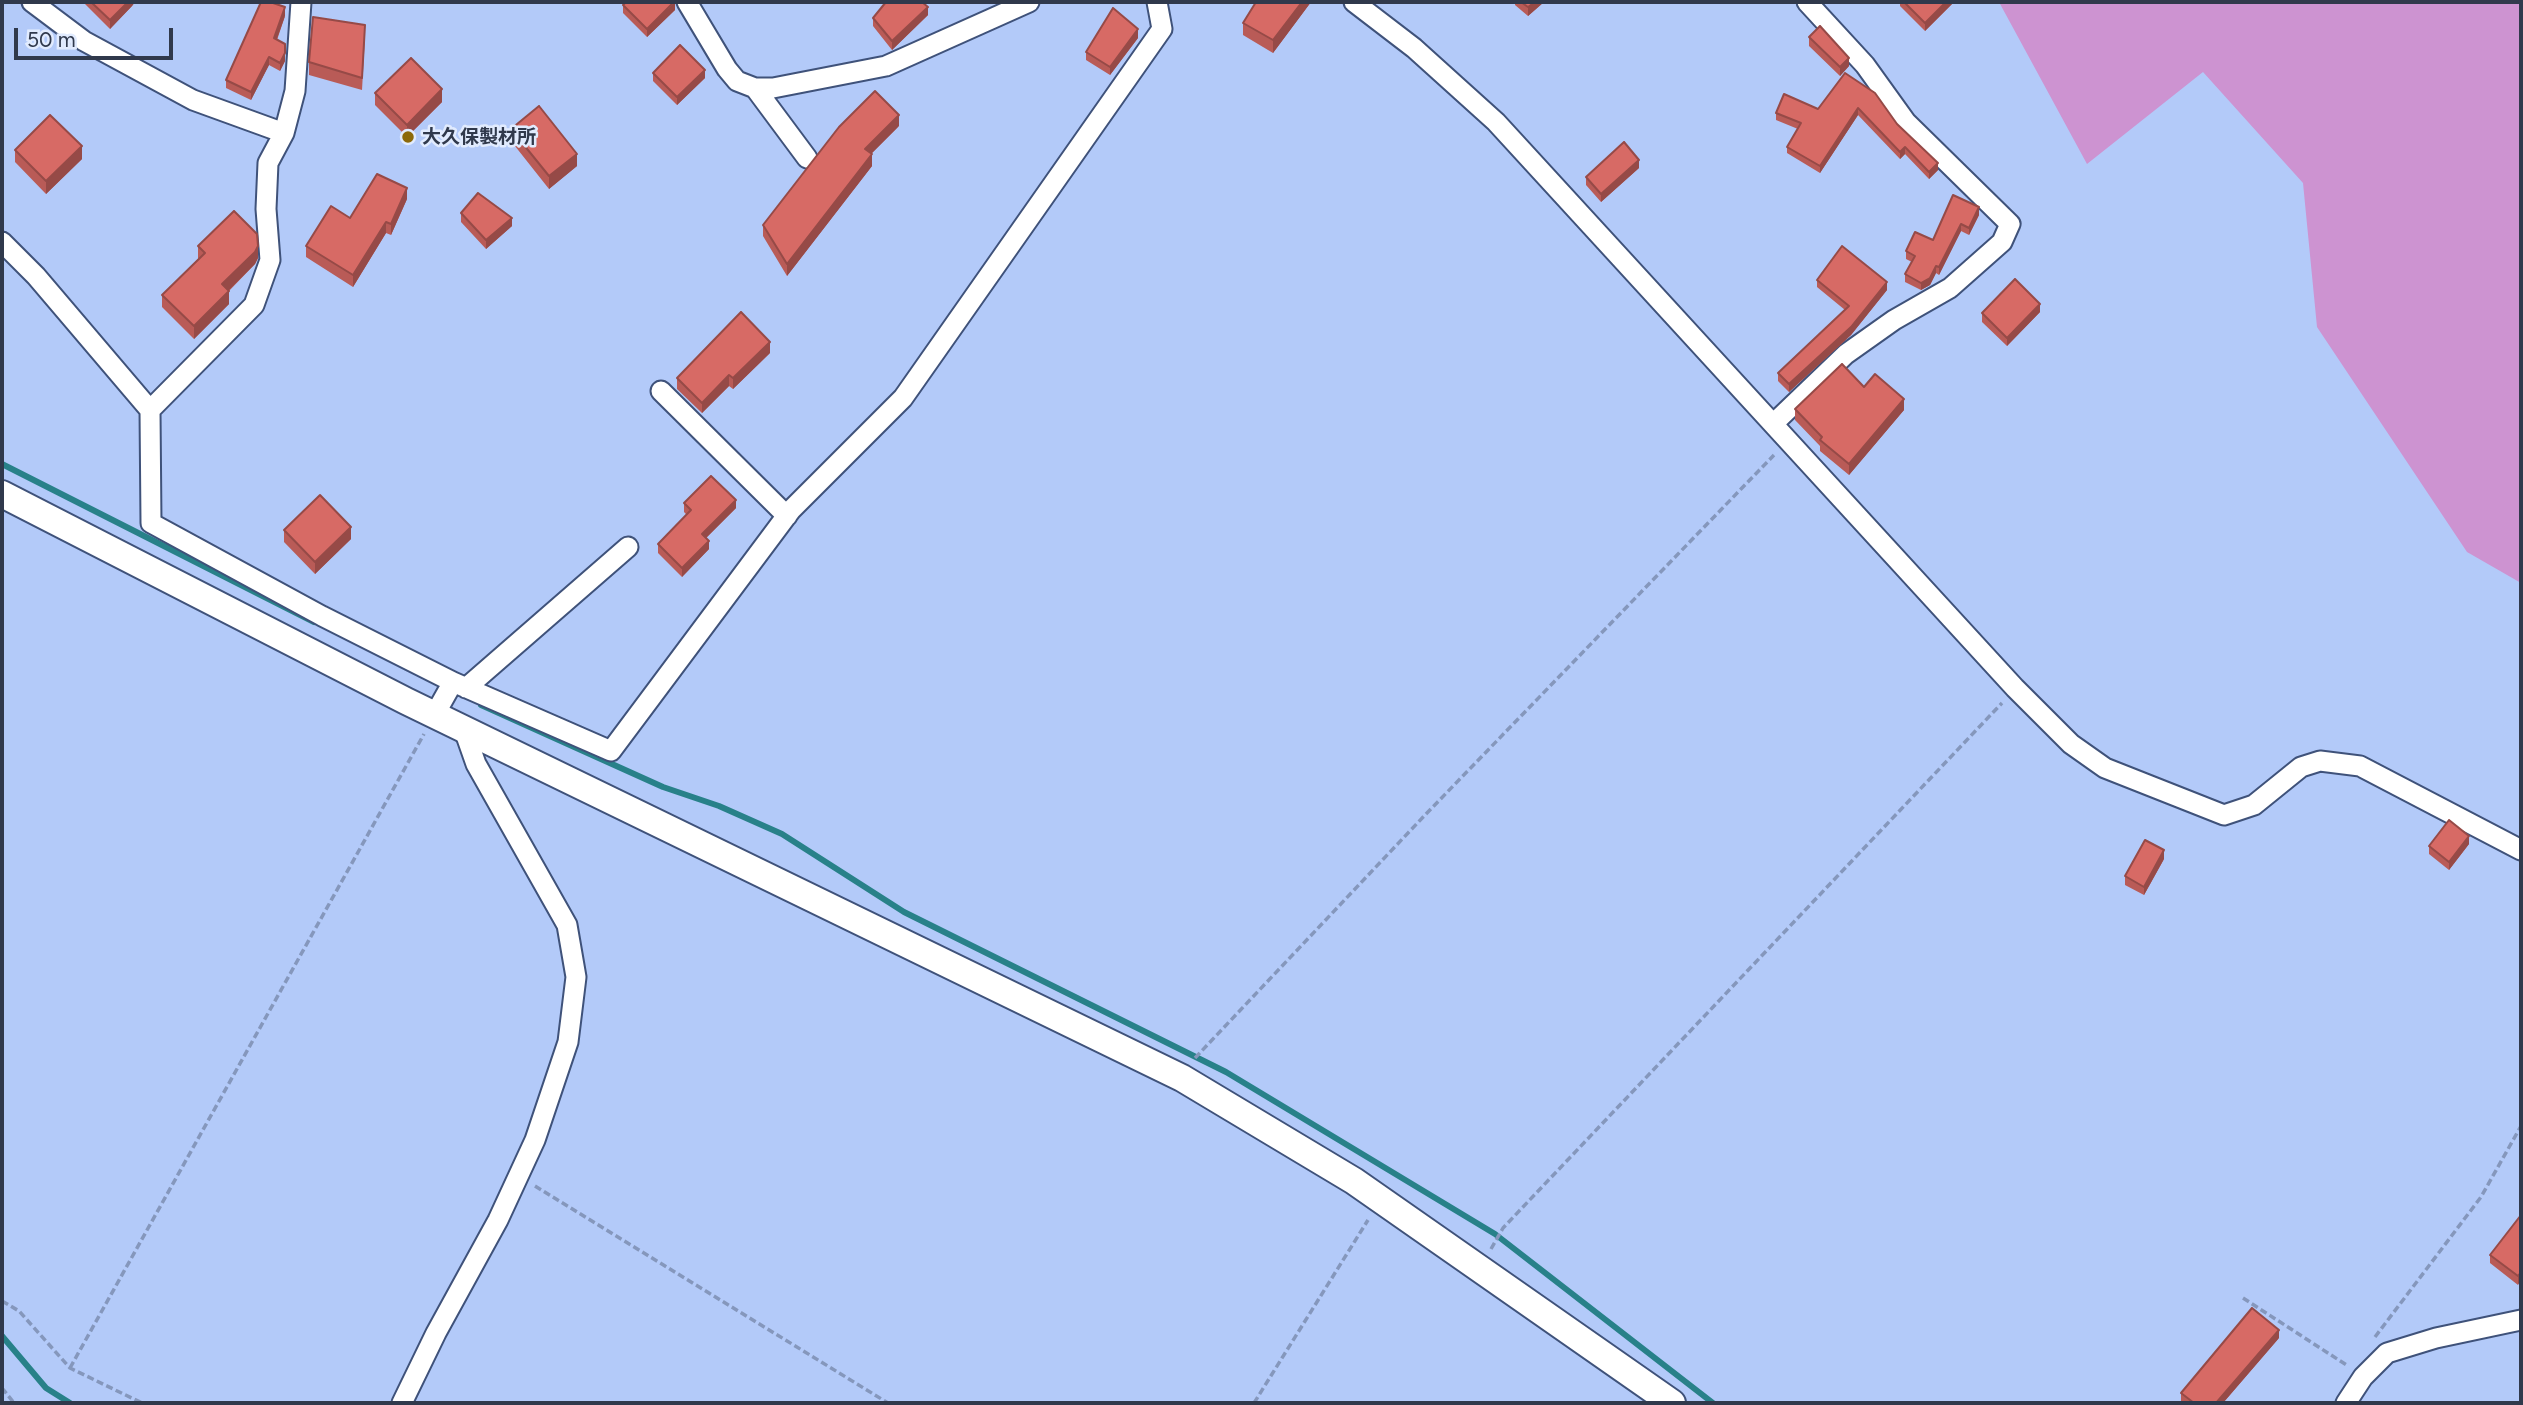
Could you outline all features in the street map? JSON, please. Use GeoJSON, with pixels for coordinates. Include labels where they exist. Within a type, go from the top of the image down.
{"type":"FeatureCollection","features":[{"type":"Feature","properties":{"kind":"street"},"geometry":{"type":"LineString","coordinates":[[32,2],[84,41],[193,100],[284,133]]}},
{"type":"Feature","properties":{"kind":"street"},"geometry":{"type":"LineString","coordinates":[[150,410],[254,305],[270,260],[266,209],[268,163],[284,133],[295,91],[301,2]]}},
{"type":"Feature","properties":{"kind":"street"},"geometry":{"type":"LineString","coordinates":[[687,2],[727,69],[737,81],[755,89],[773,88],[886,66],[1028,2]]}},
{"type":"Feature","properties":{"kind":"street"},"geometry":{"type":"LineString","coordinates":[[2,494],[449,693],[611,751],[780,510],[903,398],[1162,29],[1157,2]]}},
{"type":"Feature","properties":{"kind":"street"},"geometry":{"type":"LineString","coordinates":[[1354,2],[1414,48],[1496,122],[2015,688],[2070,744],[2105,768],[2224,815],[2254,805],[2301,766],[2320,761],[2360,766],[2521,850]]}},
{"type":"Feature","properties":{"kind":"street"},"geometry":{"type":"LineString","coordinates":[[1773,424],[1846,354],[1894,320],[1950,288],[2002,242],[2010,224],[1906,122],[1865,65],[1807,2]]}},
{"type":"Feature","properties":{"kind":"street"},"geometry":{"type":"LineString","coordinates":[[755,89],[807,158]]}},
{"type":"Feature","properties":{"kind":"street"},"geometry":{"type":"LineString","coordinates":[[2,242],[36,276],[150,410],[151,523],[322,616],[449,693],[476,764],[567,925],[576,977],[568,1042],[520,1176],[436,1333],[402,1403]]}},
{"type":"Feature","properties":{"kind":"street"},"geometry":{"type":"LineString","coordinates":[[661,391],[780,510]]}},
{"type":"Feature","properties":{"kind":"street"},"geometry":{"type":"LineString","coordinates":[[449,693],[628,547]]}},
{"type":"Feature","properties":{"kind":"street"},"geometry":{"type":"LineString","coordinates":[[463,727],[1182,1078],[1276,1132],[1381,1200],[1672,1403]]}},
{"type":"Feature","properties":{"kind":"street"},"geometry":{"type":"LineString","coordinates":[[2346,1403],[2363,1377],[2387,1353],[2436,1338],[2521,1320]]}},
{"type":"Feature","properties":{"kind":"path"},"geometry":{"type":"LineString","coordinates":[[1199,1054],[1788,441]]}},
{"type":"Feature","properties":{"kind":"path"},"geometry":{"type":"LineString","coordinates":[[1492,1247],[1503,1228],[2015,688]]}},
{"type":"Feature","properties":{"kind":"path"},"geometry":{"type":"LineString","coordinates":[[70,1368],[449,693]]}},
{"type":"Feature","properties":{"kind":"path"},"geometry":{"type":"LineString","coordinates":[[2367,1346],[2481,1197],[2521,1126]]}},
{"type":"Feature","properties":{"kind":"path"},"geometry":{"type":"LineString","coordinates":[[520,1176],[888,1403]]}},
{"type":"Feature","properties":{"kind":"path"},"geometry":{"type":"LineString","coordinates":[[1254,1403],[1381,1200]]}},
{"type":"Feature","properties":{"kind":"path"},"geometry":{"type":"LineString","coordinates":[[2243,1298],[2351,1368]]}},
{"type":"Feature","properties":{"kind":"path"},"geometry":{"type":"LineString","coordinates":[[2,1301],[19,1311],[70,1368],[142,1403]]}},
{"type":"Feature","properties":{"kind":"path"},"geometry":{"type":"LineString","coordinates":[[2,1388],[14,1403]]}},
{"type":"Feature","properties":{"kind":"shaded area"},"geometry":{"type":"Polygon","coordinates":[[[1999,2],[2521,2],[2521,583],[2467,552],[2317,327],[2303,183],[2203,72],[2087,164],[1999,2]]]}},
{"type":"Feature","properties":{"kind":"building"},"geometry":{"type":"Polygon","coordinates":[[[91,2],[128,2],[110,20],[91,2]]]}},
{"type":"Feature","properties":{"kind":"building"},"geometry":{"type":"Polygon","coordinates":[[[261,2],[285,7],[274,38],[285,44],[285,53],[280,63],[269,57],[251,92],[226,80],[261,2]]]}},
{"type":"Feature","properties":{"kind":"building"},"geometry":{"type":"Polygon","coordinates":[[[626,2],[674,2],[647,29],[623,5],[626,2]]]}},
{"type":"Feature","properties":{"kind":"building"},"geometry":{"type":"Polygon","coordinates":[[[886,2],[922,2],[928,7],[892,41],[873,18],[886,2]]]}},
{"type":"Feature","properties":{"kind":"building"},"geometry":{"type":"Polygon","coordinates":[[[1256,2],[1302,2],[1273,40],[1243,23],[1256,2]]]}},
{"type":"Feature","properties":{"kind":"building"},"geometry":{"type":"Polygon","coordinates":[[[1521,2],[1535,2],[1528,7],[1521,2]]]}},
{"type":"Feature","properties":{"kind":"building"},"geometry":{"type":"Polygon","coordinates":[[[1904,2],[1946,2],[1925,23],[1904,2]]]}},
{"type":"Feature","properties":{"kind":"building"},"geometry":{"type":"Polygon","coordinates":[[[1113,8],[1138,29],[1110,67],[1086,52],[1113,8]]]}},
{"type":"Feature","properties":{"kind":"building"},"geometry":{"type":"Polygon","coordinates":[[[313,17],[365,25],[362,78],[309,62],[313,17]]]}},
{"type":"Feature","properties":{"kind":"building"},"geometry":{"type":"Polygon","coordinates":[[[1820,26],[1849,58],[1840,67],[1809,37],[1820,26]]]}},
{"type":"Feature","properties":{"kind":"building"},"geometry":{"type":"Polygon","coordinates":[[[680,45],[705,70],[677,97],[653,73],[680,45]]]}},
{"type":"Feature","properties":{"kind":"building"},"geometry":{"type":"Polygon","coordinates":[[[411,58],[442,89],[407,125],[375,93],[411,58]]]}},
{"type":"Feature","properties":{"kind":"building"},"geometry":{"type":"Polygon","coordinates":[[[1845,73],[1875,93],[1897,124],[1938,163],[1929,172],[1905,147],[1900,152],[1858,108],[1820,166],[1787,147],[1801,123],[1776,113],[1784,94],[1818,109],[1845,73]]]}},
{"type":"Feature","properties":{"kind":"building"},"geometry":{"type":"Polygon","coordinates":[[[875,91],[899,115],[865,149],[872,154],[787,264],[763,225],[839,127],[875,91]]]}},
{"type":"Feature","properties":{"kind":"building"},"geometry":{"type":"Polygon","coordinates":[[[539,106],[577,154],[549,176],[511,129],[539,106]]]}},
{"type":"Feature","properties":{"kind":"building"},"geometry":{"type":"Polygon","coordinates":[[[50,115],[82,146],[46,181],[15,150],[50,115]]]}},
{"type":"Feature","properties":{"kind":"building"},"geometry":{"type":"Polygon","coordinates":[[[1624,142],[1639,160],[1601,194],[1586,177],[1624,142]]]}},
{"type":"Feature","properties":{"kind":"building"},"geometry":{"type":"Polygon","coordinates":[[[377,174],[407,188],[391,224],[386,222],[353,275],[306,246],[331,206],[350,218],[377,174]]]}},
{"type":"Feature","properties":{"kind":"building"},"geometry":{"type":"Polygon","coordinates":[[[478,193],[512,218],[486,240],[461,213],[478,193]]]}},
{"type":"Feature","properties":{"kind":"building"},"geometry":{"type":"Polygon","coordinates":[[[1953,195],[1979,207],[1969,228],[1961,224],[1939,267],[1936,266],[1930,278],[1921,283],[1905,274],[1915,256],[1906,251],[1915,232],[1933,240],[1953,195]]]}},
{"type":"Feature","properties":{"kind":"building"},"geometry":{"type":"Polygon","coordinates":[[[234,211],[257,234],[258,246],[222,284],[229,291],[194,326],[162,295],[205,253],[198,246],[234,211]]]}},
{"type":"Feature","properties":{"kind":"building"},"geometry":{"type":"Polygon","coordinates":[[[1842,246],[1887,282],[1851,327],[1789,384],[1778,373],[1849,306],[1817,280],[1842,246]]]}},
{"type":"Feature","properties":{"kind":"building"},"geometry":{"type":"Polygon","coordinates":[[[2015,279],[2040,304],[2007,338],[1982,313],[2015,279]]]}},
{"type":"Feature","properties":{"kind":"building"},"geometry":{"type":"Polygon","coordinates":[[[741,312],[770,342],[733,378],[729,375],[702,403],[677,378],[741,312]]]}},
{"type":"Feature","properties":{"kind":"building"},"geometry":{"type":"Polygon","coordinates":[[[1842,364],[1864,387],[1875,374],[1904,399],[1849,464],[1820,440],[1822,437],[1795,409],[1842,364]]]}},
{"type":"Feature","properties":{"kind":"building"},"geometry":{"type":"Polygon","coordinates":[[[711,476],[736,500],[702,534],[709,541],[682,568],[658,544],[691,510],[684,503],[711,476]]]}},
{"type":"Feature","properties":{"kind":"building"},"geometry":{"type":"Polygon","coordinates":[[[320,495],[351,527],[315,562],[284,530],[320,495]]]}},
{"type":"Feature","properties":{"kind":"building"},"geometry":{"type":"Polygon","coordinates":[[[2449,820],[2469,836],[2449,862],[2429,846],[2449,820]]]}},
{"type":"Feature","properties":{"kind":"building"},"geometry":{"type":"Polygon","coordinates":[[[2145,840],[2164,850],[2144,887],[2125,876],[2145,840]]]}},
{"type":"Feature","properties":{"kind":"building"},"geometry":{"type":"Polygon","coordinates":[[[2521,1215],[2521,1272],[2518,1276],[2490,1255],[2521,1215]]]}},
{"type":"Feature","properties":{"kind":"building"},"geometry":{"type":"Polygon","coordinates":[[[2252,1308],[2279,1330],[2216,1403],[2194,1403],[2181,1393],[2252,1308]]]}},
{"type":"Feature","properties":{"kind":"waterway"},"geometry":{"type":"LineString","coordinates":[[2,464],[314,622]]}},
{"type":"Feature","properties":{"kind":"waterway"},"geometry":{"type":"LineString","coordinates":[[481,705],[663,787],[719,806],[782,834],[904,912],[1226,1072],[1495,1234],[1713,1403]]}},
{"type":"Feature","properties":{"kind":"waterway"},"geometry":{"type":"LineString","coordinates":[[2,1336],[46,1388],[70,1403]]}},
{"type":"Feature","properties":{"kind":"place","name":"大久保製材所"},"geometry":{"type":"Point","coordinates":[408,137]}}]}
